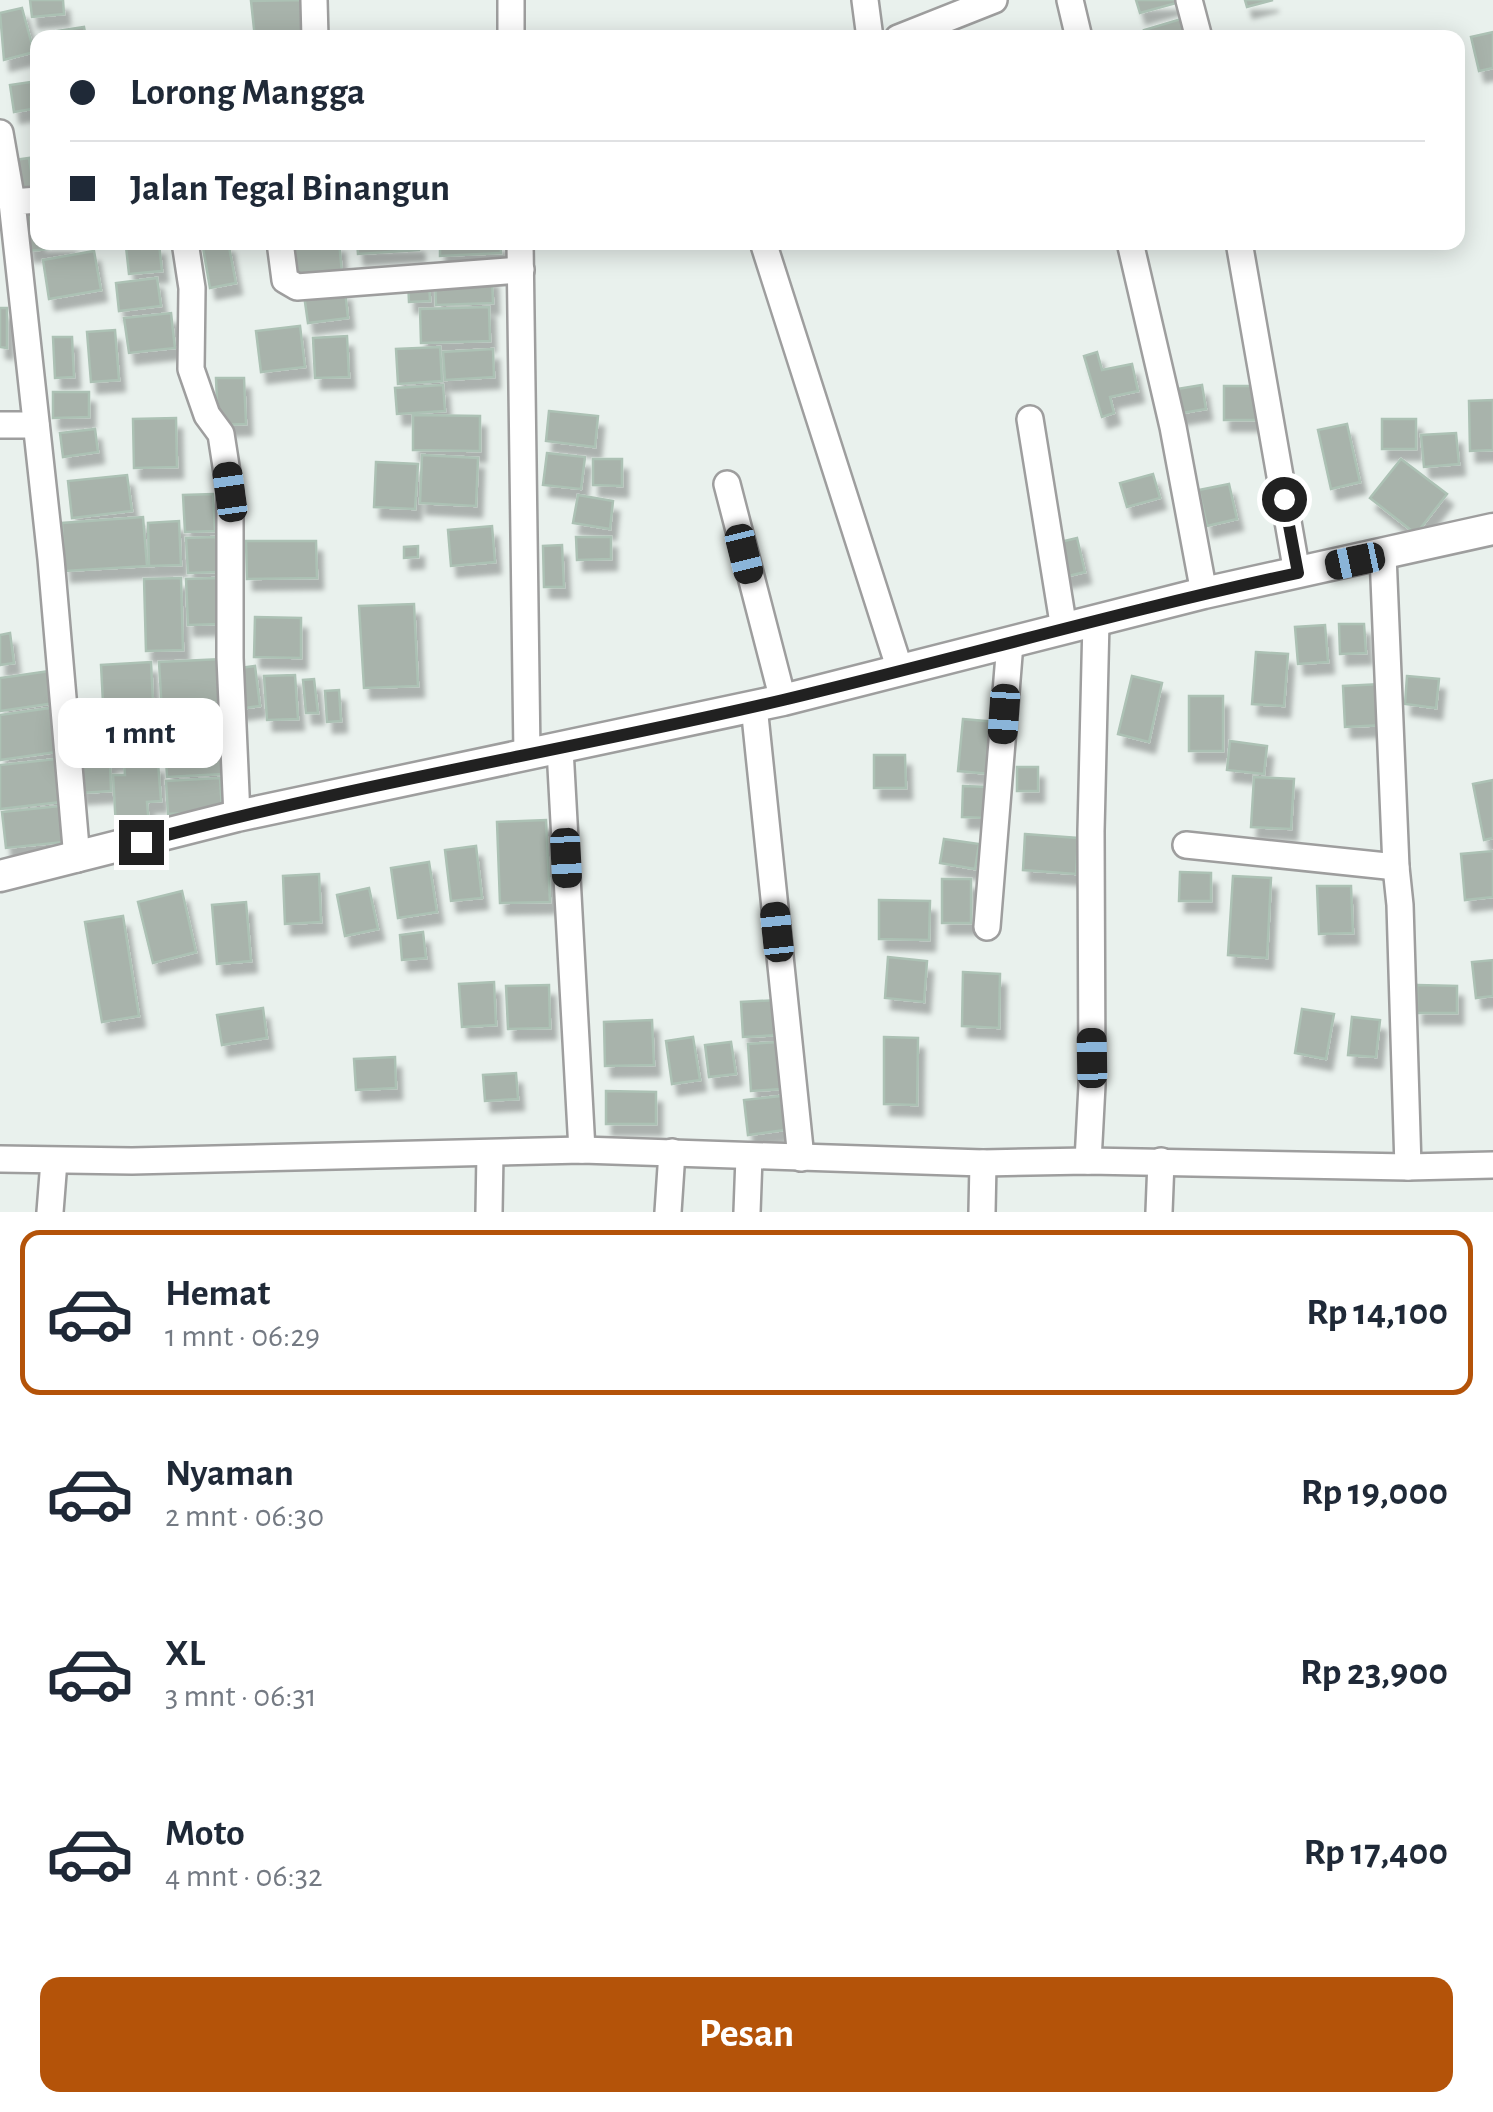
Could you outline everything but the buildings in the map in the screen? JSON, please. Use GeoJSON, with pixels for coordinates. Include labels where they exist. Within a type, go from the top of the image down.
{"type":"FeatureCollection","features":[{"type":"Feature","properties":{"kind":"street"},"geometry":{"type":"LineString","coordinates":[[314,0],[315,30]]}},
{"type":"Feature","properties":{"kind":"street"},"geometry":{"type":"LineString","coordinates":[[510,0],[512,30]]}},
{"type":"Feature","properties":{"kind":"street"},"geometry":{"type":"LineString","coordinates":[[865,0],[869,30]]}},
{"type":"Feature","properties":{"kind":"street"},"geometry":{"type":"LineString","coordinates":[[910,30],[939,10],[994,0]]}},
{"type":"Feature","properties":{"kind":"street"},"geometry":{"type":"LineString","coordinates":[[1070,0],[1077,30]]}},
{"type":"Feature","properties":{"kind":"street"},"geometry":{"type":"LineString","coordinates":[[1189,0],[1198,30]]}},
{"type":"Feature","properties":{"kind":"street"},"geometry":{"type":"LineString","coordinates":[[0,133],[25,201],[36,425],[77,859]]}},
{"type":"Feature","properties":{"kind":"street"},"geometry":{"type":"LineString","coordinates":[[186,250],[192,288],[191,369],[207,415],[221,434],[230,492],[230,658],[237,816]]}},
{"type":"Feature","properties":{"kind":"street"},"geometry":{"type":"LineString","coordinates":[[281,250],[285,280],[297,287],[522,270]]}},
{"type":"Feature","properties":{"kind":"street"},"geometry":{"type":"LineString","coordinates":[[521,250],[527,755]]}},
{"type":"Feature","properties":{"kind":"street"},"geometry":{"type":"LineString","coordinates":[[765,250],[900,670]]}},
{"type":"Feature","properties":{"kind":"street"},"geometry":{"type":"LineString","coordinates":[[1132,250],[1174,427],[1204,593]]}},
{"type":"Feature","properties":{"kind":"street"},"geometry":{"type":"LineString","coordinates":[[1240,250],[1298,573]]}},
{"type":"Feature","properties":{"kind":"street"},"geometry":{"type":"LineString","coordinates":[[1030,419],[1064,629]]}},
{"type":"Feature","properties":{"kind":"street"},"geometry":{"type":"LineString","coordinates":[[0,424],[36,425]]}},
{"type":"Feature","properties":{"kind":"street"},"geometry":{"type":"LineString","coordinates":[[728,484],[768,703],[800,1158]]}},
{"type":"Feature","properties":{"kind":"street"},"geometry":{"type":"LineString","coordinates":[[0,876],[237,816],[768,703],[1204,593],[1493,529]]}},
{"type":"Feature","properties":{"kind":"street"},"geometry":{"type":"LineString","coordinates":[[1383,555],[1408,1167]]}},
{"type":"Feature","properties":{"kind":"street"},"geometry":{"type":"LineString","coordinates":[[1088,1160],[1096,621]]}},
{"type":"Feature","properties":{"kind":"street"},"geometry":{"type":"LineString","coordinates":[[987,927],[1010,643]]}},
{"type":"Feature","properties":{"kind":"street"},"geometry":{"type":"LineString","coordinates":[[560,749],[582,1150]]}},
{"type":"Feature","properties":{"kind":"street"},"geometry":{"type":"LineString","coordinates":[[1186,845],[1396,866]]}},
{"type":"Feature","properties":{"kind":"street"},"geometry":{"type":"LineString","coordinates":[[0,1159],[582,1150],[749,1158],[983,1162],[1493,1165]]}},
{"type":"Feature","properties":{"kind":"street"},"geometry":{"type":"LineString","coordinates":[[668,1212],[672,1152]]}},
{"type":"Feature","properties":{"kind":"street"},"geometry":{"type":"LineString","coordinates":[[489,1212],[490,1153]]}},
{"type":"Feature","properties":{"kind":"street"},"geometry":{"type":"LineString","coordinates":[[747,1212],[749,1158]]}},
{"type":"Feature","properties":{"kind":"street"},"geometry":{"type":"LineString","coordinates":[[50,1212],[54,1161]]}},
{"type":"Feature","properties":{"kind":"street"},"geometry":{"type":"LineString","coordinates":[[1159,1212],[1161,1161]]}},
{"type":"Feature","properties":{"kind":"street"},"geometry":{"type":"LineString","coordinates":[[982,1212],[983,1162]]}},
{"type":"Feature","properties":{"kind":"route"},"geometry":{"type":"LineString","coordinates":[[141,842],[237,816],[783,700],[1204,593],[1298,573],[1284,499]]}}]}
